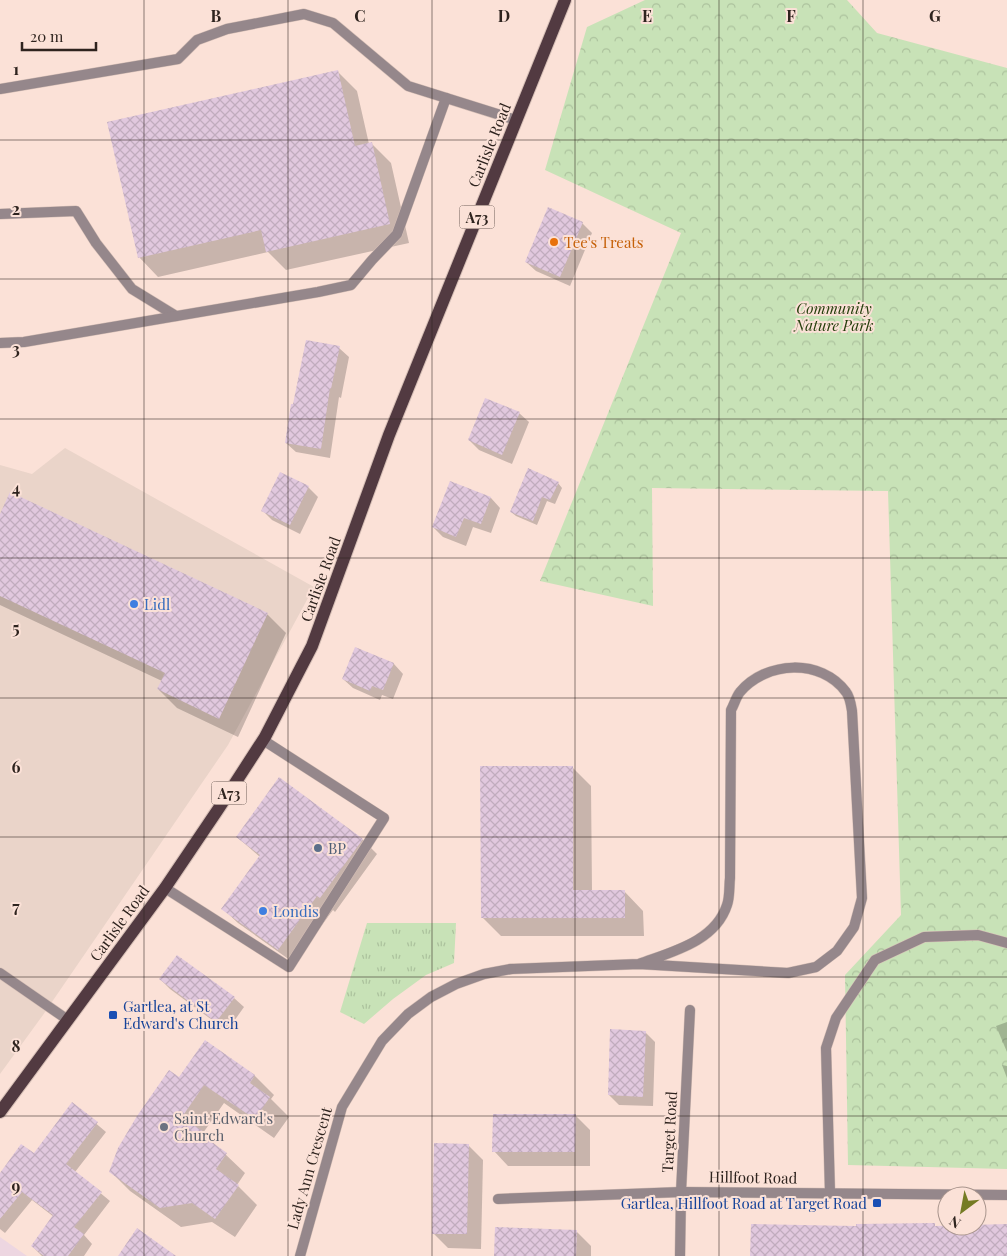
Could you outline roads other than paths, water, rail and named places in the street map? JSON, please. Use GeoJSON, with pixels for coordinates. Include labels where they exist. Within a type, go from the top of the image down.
{"type":"FeatureCollection","features":[{"type":"Feature","properties":{"kind":"main road","name":"Carlisle Road"},"geometry":{"type":"LineString","coordinates":[[0,1112],[165,888],[263,740],[312,646],[390,435],[565,0]]}},
{"type":"Feature","properties":{"kind":"street"},"geometry":{"type":"LineString","coordinates":[[0,89],[178,59],[197,40],[227,29],[304,14],[333,23],[408,86],[516,120]]}},
{"type":"Feature","properties":{"kind":"street"},"geometry":{"type":"LineString","coordinates":[[0,343],[24,342],[351,285],[396,234],[446,98]]}},
{"type":"Feature","properties":{"kind":"street"},"geometry":{"type":"LineString","coordinates":[[0,214],[76,211],[96,243],[132,289],[176,316]]}},
{"type":"Feature","properties":{"kind":"street"},"geometry":{"type":"LineString","coordinates":[[784,668],[808,668],[830,677],[847,693],[852,711],[862,898],[854,927],[837,951],[816,967],[788,973],[639,964],[689,945],[715,927],[728,905],[732,710],[740,693],[760,675],[784,668]]}},
{"type":"Feature","properties":{"kind":"street"},"geometry":{"type":"LineString","coordinates":[[165,888],[289,967],[384,818],[263,740]]}},
{"type":"Feature","properties":{"kind":"street"},"geometry":{"type":"LineString","coordinates":[[830,1193],[826,1048],[836,1018],[874,960],[924,937],[978,935],[1007,943]]}},
{"type":"Feature","properties":{"kind":"street","name":"Lady Ann Crescent"},"geometry":{"type":"LineString","coordinates":[[300,1256],[342,1107],[382,1041],[408,1014],[431,997],[456,984],[484,974],[511,969],[639,964]]}},
{"type":"Feature","properties":{"kind":"street"},"geometry":{"type":"LineString","coordinates":[[0,973],[68,1020]]}},
{"type":"Feature","properties":{"kind":"street","name":"Target Road"},"geometry":{"type":"LineString","coordinates":[[680,1256],[681,1192],[690,1010]]}},
{"type":"Feature","properties":{"kind":"street","name":"Hillfoot Road"},"geometry":{"type":"LineString","coordinates":[[498,1199],[681,1192],[1007,1195]]}},
{"type":"Feature","properties":{"kind":"place","name":"Tee's Treats"},"geometry":{"type":"Point","coordinates":[554,242]}},
{"type":"Feature","properties":{"kind":"place","name":"Lidl"},"geometry":{"type":"Point","coordinates":[134,604]}},
{"type":"Feature","properties":{"kind":"place","name":"BP"},"geometry":{"type":"Point","coordinates":[318,848]}},
{"type":"Feature","properties":{"kind":"place","name":"Londis"},"geometry":{"type":"Point","coordinates":[263,911]}},
{"type":"Feature","properties":{"kind":"place","name":"Gartlea, at St Edward's Church"},"geometry":{"type":"Point","coordinates":[113,1015]}},
{"type":"Feature","properties":{"kind":"place","name":"Saint Edward's Church"},"geometry":{"type":"Point","coordinates":[164,1127]}},
{"type":"Feature","properties":{"kind":"place","name":"Gartlea, Hillfoot Road at Target Road"},"geometry":{"type":"Point","coordinates":[877,1203]}},
{"type":"Feature","properties":{"kind":"park label","name":"Community Nature Park"},"geometry":{"type":"Point","coordinates":[834,316]}}]}
